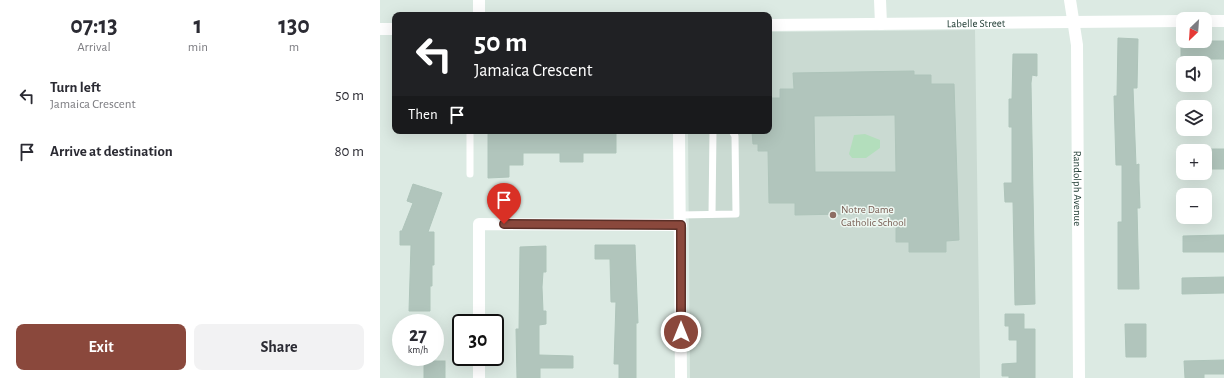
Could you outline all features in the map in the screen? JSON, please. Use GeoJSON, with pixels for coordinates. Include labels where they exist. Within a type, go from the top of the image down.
{"type":"FeatureCollection","features":[{"type":"Feature","properties":{"kind":"street"},"geometry":{"type":"LineString","coordinates":[[479,0],[479,12]]}},
{"type":"Feature","properties":{"kind":"street"},"geometry":{"type":"LineString","coordinates":[[880,0],[881,24]]}},
{"type":"Feature","properties":{"kind":"street","name":"Randolph Avenue"},"geometry":{"type":"LineString","coordinates":[[1070,0],[1077,45],[1079,378]]}},
{"type":"Feature","properties":{"kind":"street","name":"Labelle Street"},"geometry":{"type":"LineString","coordinates":[[772,25],[1176,21]]}},
{"type":"Feature","properties":{"kind":"street"},"geometry":{"type":"LineString","coordinates":[[1212,21],[1224,21]]}},
{"type":"Feature","properties":{"kind":"street"},"geometry":{"type":"LineString","coordinates":[[380,29],[392,29]]}},
{"type":"Feature","properties":{"kind":"street"},"geometry":{"type":"LineString","coordinates":[[680,134],[681,378]]}},
{"type":"Feature","properties":{"kind":"street"},"geometry":{"type":"LineString","coordinates":[[479,314],[479,224],[681,220]]}},
{"type":"Feature","properties":{"kind":"street"},"geometry":{"type":"LineString","coordinates":[[479,366],[480,378]]}},
{"type":"Feature","properties":{"kind":"lane"},"geometry":{"type":"LineString","coordinates":[[470,134],[470,174]]}},
{"type":"Feature","properties":{"kind":"lane"},"geometry":{"type":"LineString","coordinates":[[712,134],[712,214]]}},
{"type":"Feature","properties":{"kind":"lane"},"geometry":{"type":"LineString","coordinates":[[681,220],[712,214],[736,214],[734,134]]}},
{"type":"Feature","properties":{"kind":"shaded area","name":"Notre Dame Catholic School"},"geometry":{"type":"Polygon","coordinates":[[[975,30],[980,378],[690,378],[688,134],[772,134],[772,32],[975,30]]]}},
{"type":"Feature","properties":{"kind":"green space"},"geometry":{"type":"Polygon","coordinates":[[[865,134],[880,140],[880,148],[866,158],[852,158],[849,154],[854,135],[865,134]]]}},
{"type":"Feature","properties":{"kind":"building"},"geometry":{"type":"Polygon","coordinates":[[[1118,38],[1138,39],[1137,88],[1133,88],[1136,165],[1139,164],[1140,208],[1137,208],[1139,289],[1118,289],[1118,222],[1122,222],[1122,165],[1116,165],[1114,96],[1117,96],[1118,38]]]}},
{"type":"Feature","properties":{"kind":"building"},"geometry":{"type":"Polygon","coordinates":[[[1212,41],[1224,41],[1224,59],[1212,59],[1212,56],[1181,56],[1181,48],[1212,48],[1212,41]]]}},
{"type":"Feature","properties":{"kind":"building"},"geometry":{"type":"Polygon","coordinates":[[[1013,54],[1037,54],[1037,76],[1032,75],[1031,83],[1035,304],[1015,305],[1013,202],[1005,202],[1004,183],[1012,183],[1012,127],[1009,127],[1009,99],[1012,99],[1013,54]]]}},
{"type":"Feature","properties":{"kind":"building"},"geometry":{"type":"Polygon","coordinates":[[[914,71],[914,75],[931,75],[931,84],[954,84],[959,240],[946,241],[946,252],[909,252],[909,242],[896,242],[896,222],[890,222],[889,213],[795,215],[795,203],[769,203],[768,151],[758,151],[758,144],[753,144],[752,134],[772,134],[772,98],[780,98],[780,89],[794,89],[793,73],[914,71]],[[895,115],[814,116],[815,172],[896,172],[895,115]]]}},
{"type":"Feature","properties":{"kind":"building"},"geometry":{"type":"Polygon","coordinates":[[[488,134],[616,134],[616,153],[583,153],[583,162],[560,162],[560,153],[523,153],[523,165],[509,165],[509,177],[488,178],[488,134]]]}},
{"type":"Feature","properties":{"kind":"building"},"geometry":{"type":"Polygon","coordinates":[[[1212,149],[1224,149],[1224,169],[1212,169],[1212,149]]]}},
{"type":"Feature","properties":{"kind":"building"},"geometry":{"type":"Polygon","coordinates":[[[413,184],[442,193],[428,232],[434,232],[434,265],[432,265],[432,286],[430,286],[430,311],[409,311],[411,245],[400,245],[400,231],[402,231],[413,203],[407,201],[413,184]]]}},
{"type":"Feature","properties":{"kind":"building"},"geometry":{"type":"Polygon","coordinates":[[[1224,235],[1224,252],[1183,252],[1183,236],[1224,235]]]}},
{"type":"Feature","properties":{"kind":"building"},"geometry":{"type":"Polygon","coordinates":[[[595,245],[635,245],[638,323],[636,323],[636,378],[619,378],[619,364],[614,364],[616,302],[611,302],[610,259],[595,259],[595,245]]]}},
{"type":"Feature","properties":{"kind":"building"},"geometry":{"type":"Polygon","coordinates":[[[546,246],[546,272],[543,272],[542,287],[543,311],[546,311],[546,324],[539,325],[539,355],[573,356],[573,368],[540,368],[540,378],[517,378],[516,329],[519,329],[520,247],[546,246]]]}},
{"type":"Feature","properties":{"kind":"building"},"geometry":{"type":"Polygon","coordinates":[[[1224,277],[1224,293],[1182,294],[1182,278],[1224,277]]]}},
{"type":"Feature","properties":{"kind":"building"},"geometry":{"type":"Polygon","coordinates":[[[1005,314],[1024,314],[1024,329],[1035,329],[1035,378],[1009,378],[1009,376],[1002,376],[1002,364],[1017,363],[1017,340],[1009,340],[1009,326],[1005,326],[1005,314]]]}},
{"type":"Feature","properties":{"kind":"building"},"geometry":{"type":"Polygon","coordinates":[[[1125,324],[1146,324],[1146,357],[1126,357],[1125,324]]]}},
{"type":"Feature","properties":{"kind":"building"},"geometry":{"type":"Polygon","coordinates":[[[1224,360],[1224,374],[1204,374],[1204,378],[1185,378],[1184,361],[1224,360]]]}},
{"type":"Feature","properties":{"kind":"building"},"geometry":{"type":"Polygon","coordinates":[[[445,361],[445,378],[424,378],[424,366],[444,366],[445,361]]]}},
{"type":"Feature","properties":{"kind":"place","name":"Notre Dame Catholic School"},"geometry":{"type":"Point","coordinates":[833,215]}},
{"type":"Feature","properties":{"kind":"route"},"geometry":{"type":"LineString","coordinates":[[504,224],[681,225],[681,332]]}}]}
